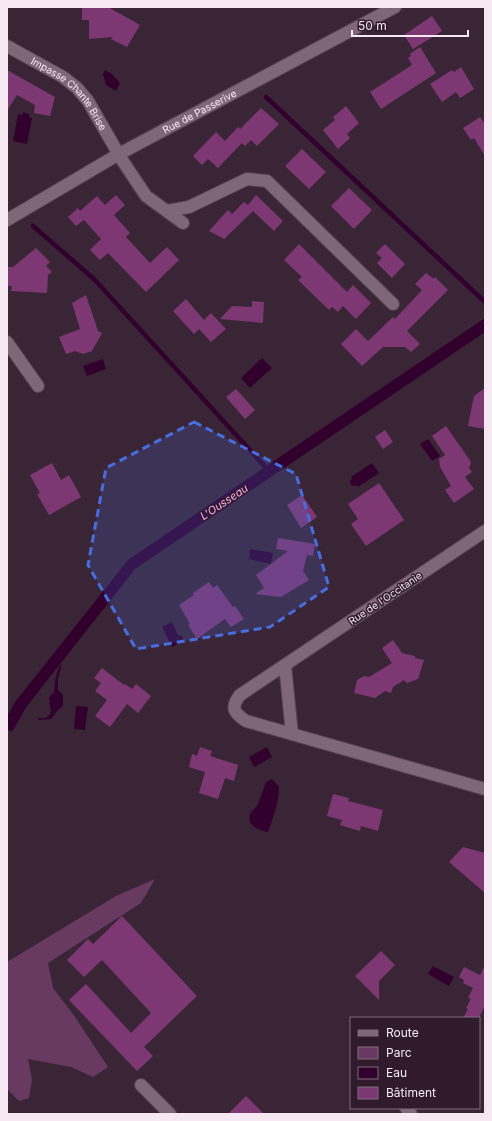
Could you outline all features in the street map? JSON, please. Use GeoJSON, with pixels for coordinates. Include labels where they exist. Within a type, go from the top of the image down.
{"type":"FeatureCollection","features":[{"type":"Feature","properties":{"kind":"street","name":"Rue de Passerive"},"geometry":{"type":"LineString","coordinates":[[7,220],[119,154],[380,10],[395,7]]}},
{"type":"Feature","properties":{"kind":"street","name":"Impasse Chante Brise"},"geometry":{"type":"LineString","coordinates":[[7,46],[63,77],[77,88],[88,100],[119,154],[146,196],[183,224]]}},
{"type":"Feature","properties":{"kind":"street"},"geometry":{"type":"LineString","coordinates":[[167,211],[189,207],[246,179],[267,181],[393,304]]}},
{"type":"Feature","properties":{"kind":"street"},"geometry":{"type":"LineString","coordinates":[[7,342],[38,386]]}},
{"type":"Feature","properties":{"kind":"street","name":"Rue de l'Occitanie"},"geometry":{"type":"LineString","coordinates":[[485,531],[240,695],[235,702],[234,708],[246,721],[485,789]]}},
{"type":"Feature","properties":{"kind":"street"},"geometry":{"type":"LineString","coordinates":[[285,665],[292,734]]}},
{"type":"Feature","properties":{"kind":"street"},"geometry":{"type":"LineString","coordinates":[[141,1085],[170,1114]]}},
{"type":"Feature","properties":{"kind":"highlighted area"},"geometry":{"type":"Polygon","coordinates":[[[194,422],[296,474],[329,587],[270,627],[136,649],[88,565],[106,468],[194,422]]]}},
{"type":"Feature","properties":{"kind":"green space"},"geometry":{"type":"Polygon","coordinates":[[[155,879],[141,903],[48,963],[53,988],[75,1017],[108,1067],[93,1077],[71,1067],[28,1059],[32,1080],[29,1098],[19,1101],[7,1089],[7,962],[116,896],[155,879]]]}},
{"type":"Feature","properties":{"kind":"water"},"geometry":{"type":"Polygon","coordinates":[[[105,70],[112,74],[120,83],[116,91],[106,85],[103,74],[105,70]]]}},
{"type":"Feature","properties":{"kind":"water"},"geometry":{"type":"Polygon","coordinates":[[[23,112],[29,114],[29,117],[32,118],[27,144],[13,141],[18,114],[23,115],[23,112]]]}},
{"type":"Feature","properties":{"kind":"water","name":"L'Ousseau"},"geometry":{"type":"Polygon","coordinates":[[[485,318],[485,332],[135,569],[27,706],[12,732],[7,729],[7,716],[15,702],[128,560],[485,318]]]}},
{"type":"Feature","properties":{"kind":"water"},"geometry":{"type":"Polygon","coordinates":[[[262,358],[272,368],[250,388],[241,378],[262,358]]]}},
{"type":"Feature","properties":{"kind":"water"},"geometry":{"type":"Polygon","coordinates":[[[103,359],[106,369],[87,376],[83,366],[103,359]]]}},
{"type":"Feature","properties":{"kind":"water"},"geometry":{"type":"Polygon","coordinates":[[[428,439],[440,456],[432,461],[420,444],[428,439]]]}},
{"type":"Feature","properties":{"kind":"water"},"geometry":{"type":"Polygon","coordinates":[[[372,463],[379,473],[358,487],[357,485],[351,485],[351,477],[372,463]]]}},
{"type":"Feature","properties":{"kind":"water"},"geometry":{"type":"Polygon","coordinates":[[[250,549],[273,553],[271,564],[249,559],[250,549]]]}},
{"type":"Feature","properties":{"kind":"water"},"geometry":{"type":"Polygon","coordinates":[[[172,622],[178,635],[182,636],[184,641],[172,647],[162,627],[172,622]]]}},
{"type":"Feature","properties":{"kind":"water"},"geometry":{"type":"Polygon","coordinates":[[[62,663],[58,679],[58,690],[63,695],[63,706],[51,719],[38,720],[38,718],[46,718],[51,713],[49,698],[54,693],[57,673],[62,663]]]}},
{"type":"Feature","properties":{"kind":"water"},"geometry":{"type":"Polygon","coordinates":[[[76,706],[88,707],[85,730],[74,729],[76,706]]]}},
{"type":"Feature","properties":{"kind":"water"},"geometry":{"type":"Polygon","coordinates":[[[267,747],[272,757],[254,767],[249,757],[267,747]]]}},
{"type":"Feature","properties":{"kind":"water"},"geometry":{"type":"Polygon","coordinates":[[[272,779],[279,787],[279,793],[268,832],[254,827],[249,818],[250,814],[258,804],[266,782],[272,779]]]}},
{"type":"Feature","properties":{"kind":"water"},"geometry":{"type":"Polygon","coordinates":[[[433,966],[454,977],[449,986],[428,974],[433,966]]]}},
{"type":"Feature","properties":{"kind":"building"},"geometry":{"type":"Polygon","coordinates":[[[82,7],[108,7],[140,25],[127,47],[111,39],[113,37],[89,39],[89,20],[82,20],[82,7]]]}},
{"type":"Feature","properties":{"kind":"building"},"geometry":{"type":"Polygon","coordinates":[[[432,16],[442,31],[413,49],[404,35],[432,16]]]}},
{"type":"Feature","properties":{"kind":"building"},"geometry":{"type":"Polygon","coordinates":[[[420,47],[436,73],[381,109],[370,92],[412,65],[408,58],[411,56],[410,54],[420,47]]]}},
{"type":"Feature","properties":{"kind":"building"},"geometry":{"type":"Polygon","coordinates":[[[461,67],[474,89],[460,98],[456,92],[442,102],[430,84],[452,70],[454,72],[461,67]]]}},
{"type":"Feature","properties":{"kind":"building"},"geometry":{"type":"Polygon","coordinates":[[[7,70],[55,97],[50,116],[34,113],[35,105],[17,95],[7,111],[7,70]]]}},
{"type":"Feature","properties":{"kind":"building"},"geometry":{"type":"Polygon","coordinates":[[[346,106],[359,123],[347,134],[350,138],[338,149],[323,130],[335,120],[333,117],[346,106]]]}},
{"type":"Feature","properties":{"kind":"building"},"geometry":{"type":"Polygon","coordinates":[[[261,108],[279,124],[257,146],[251,140],[245,146],[242,143],[218,168],[208,159],[202,165],[193,156],[216,132],[225,141],[238,127],[240,129],[261,108]]]}},
{"type":"Feature","properties":{"kind":"building"},"geometry":{"type":"Polygon","coordinates":[[[480,117],[485,124],[485,156],[474,138],[471,140],[463,128],[480,117]]]}},
{"type":"Feature","properties":{"kind":"building"},"geometry":{"type":"Polygon","coordinates":[[[302,149],[326,172],[309,189],[285,166],[302,149]]]}},
{"type":"Feature","properties":{"kind":"building"},"geometry":{"type":"Polygon","coordinates":[[[349,188],[372,210],[354,229],[331,206],[349,188]]]}},
{"type":"Feature","properties":{"kind":"building"},"geometry":{"type":"Polygon","coordinates":[[[116,195],[125,205],[114,215],[130,233],[126,237],[150,263],[167,247],[179,260],[146,292],[108,253],[100,260],[90,250],[101,239],[84,220],[76,226],[68,217],[78,208],[80,211],[97,196],[105,205],[116,195]]]}},
{"type":"Feature","properties":{"kind":"building"},"geometry":{"type":"Polygon","coordinates":[[[256,195],[283,221],[274,231],[253,211],[224,239],[209,231],[228,210],[232,214],[244,202],[248,205],[256,195]]]}},
{"type":"Feature","properties":{"kind":"building"},"geometry":{"type":"Polygon","coordinates":[[[299,244],[347,292],[353,285],[371,303],[356,319],[343,306],[338,312],[332,307],[329,310],[298,280],[302,277],[284,260],[299,244]]]}},
{"type":"Feature","properties":{"kind":"building"},"geometry":{"type":"Polygon","coordinates":[[[385,244],[405,264],[392,278],[377,263],[382,258],[376,253],[385,244]]]}},
{"type":"Feature","properties":{"kind":"building"},"geometry":{"type":"Polygon","coordinates":[[[36,248],[50,262],[46,266],[52,272],[48,275],[47,293],[11,291],[12,286],[7,286],[7,267],[13,267],[36,248]]]}},
{"type":"Feature","properties":{"kind":"building"},"geometry":{"type":"Polygon","coordinates":[[[426,273],[434,279],[435,277],[448,290],[407,331],[420,344],[411,352],[405,347],[383,347],[362,366],[341,344],[356,329],[368,341],[393,317],[395,319],[422,290],[415,284],[426,273]]]}},
{"type":"Feature","properties":{"kind":"building"},"geometry":{"type":"Polygon","coordinates":[[[86,295],[98,331],[102,333],[92,351],[83,354],[75,351],[66,354],[59,337],[80,329],[72,303],[86,295]]]}},
{"type":"Feature","properties":{"kind":"building"},"geometry":{"type":"Polygon","coordinates":[[[186,299],[204,320],[211,313],[226,329],[211,342],[199,329],[194,334],[173,311],[186,299]]]}},
{"type":"Feature","properties":{"kind":"building"},"geometry":{"type":"Polygon","coordinates":[[[252,301],[264,302],[263,323],[220,319],[232,306],[252,307],[252,301]]]}},
{"type":"Feature","properties":{"kind":"building"},"geometry":{"type":"Polygon","coordinates":[[[485,388],[485,429],[468,426],[474,396],[485,388]]]}},
{"type":"Feature","properties":{"kind":"building"},"geometry":{"type":"Polygon","coordinates":[[[236,389],[255,410],[245,419],[226,397],[236,389]]]}},
{"type":"Feature","properties":{"kind":"building"},"geometry":{"type":"Polygon","coordinates":[[[446,426],[471,462],[469,468],[472,472],[465,477],[474,489],[454,503],[445,490],[451,486],[440,467],[439,459],[445,455],[432,436],[446,426]]]}},
{"type":"Feature","properties":{"kind":"building"},"geometry":{"type":"Polygon","coordinates":[[[385,430],[393,442],[383,449],[375,437],[385,430]]]}},
{"type":"Feature","properties":{"kind":"building"},"geometry":{"type":"Polygon","coordinates":[[[52,463],[61,480],[69,475],[81,497],[49,515],[37,494],[40,493],[30,475],[52,463]]]}},
{"type":"Feature","properties":{"kind":"building"},"geometry":{"type":"Polygon","coordinates":[[[379,483],[404,520],[366,546],[351,524],[358,519],[348,504],[379,483]]]}},
{"type":"Feature","properties":{"kind":"building"},"geometry":{"type":"Polygon","coordinates":[[[302,495],[317,517],[301,528],[287,505],[302,495]]]}},
{"type":"Feature","properties":{"kind":"building"},"geometry":{"type":"Polygon","coordinates":[[[278,538],[315,544],[313,556],[307,555],[303,571],[309,580],[281,597],[255,594],[264,588],[256,575],[288,551],[276,549],[278,538]]]}},
{"type":"Feature","properties":{"kind":"building"},"geometry":{"type":"Polygon","coordinates":[[[209,582],[213,588],[217,585],[244,619],[231,627],[225,619],[197,639],[188,625],[190,624],[179,605],[209,582]]]}},
{"type":"Feature","properties":{"kind":"building"},"geometry":{"type":"Polygon","coordinates":[[[393,640],[402,653],[424,660],[418,679],[407,683],[404,680],[393,687],[391,693],[385,691],[375,698],[354,693],[357,680],[364,676],[369,677],[392,663],[382,648],[393,640]]]}},
{"type":"Feature","properties":{"kind":"building"},"geometry":{"type":"Polygon","coordinates":[[[102,668],[124,685],[125,684],[132,689],[136,684],[151,696],[138,713],[127,704],[110,727],[95,716],[107,700],[95,691],[101,683],[94,678],[102,668]]]}},
{"type":"Feature","properties":{"kind":"building"},"geometry":{"type":"Polygon","coordinates":[[[200,747],[212,751],[210,756],[238,765],[234,781],[225,778],[218,799],[199,793],[205,772],[189,767],[192,754],[197,756],[200,747]]]}},
{"type":"Feature","properties":{"kind":"building"},"geometry":{"type":"Polygon","coordinates":[[[333,794],[349,798],[348,801],[383,810],[378,831],[361,826],[360,831],[340,825],[342,820],[327,816],[333,794]]]}},
{"type":"Feature","properties":{"kind":"building"},"geometry":{"type":"Polygon","coordinates":[[[463,847],[485,853],[485,893],[449,862],[463,847]]]}},
{"type":"Feature","properties":{"kind":"building"},"geometry":{"type":"Polygon","coordinates":[[[122,916],[197,996],[144,1047],[153,1056],[137,1071],[69,1000],[86,984],[131,1033],[151,1013],[102,960],[84,977],[67,960],[88,939],[93,944],[122,916]]]}},
{"type":"Feature","properties":{"kind":"building"},"geometry":{"type":"Polygon","coordinates":[[[381,951],[395,965],[379,981],[379,1000],[355,976],[381,951]]]}},
{"type":"Feature","properties":{"kind":"building"},"geometry":{"type":"Polygon","coordinates":[[[485,965],[485,1005],[479,1017],[464,1017],[468,1009],[466,1008],[471,999],[468,998],[473,988],[463,983],[464,980],[459,977],[464,967],[480,975],[485,965]]]}},
{"type":"Feature","properties":{"kind":"building"},"geometry":{"type":"Polygon","coordinates":[[[246,1096],[264,1114],[228,1114],[246,1096]]]}},
{"type":"Feature","properties":{"kind":"waterway"},"geometry":{"type":"LineString","coordinates":[[266,97],[485,302]]}},
{"type":"Feature","properties":{"kind":"waterway"},"geometry":{"type":"LineString","coordinates":[[33,226],[94,279],[269,471]]}}]}
